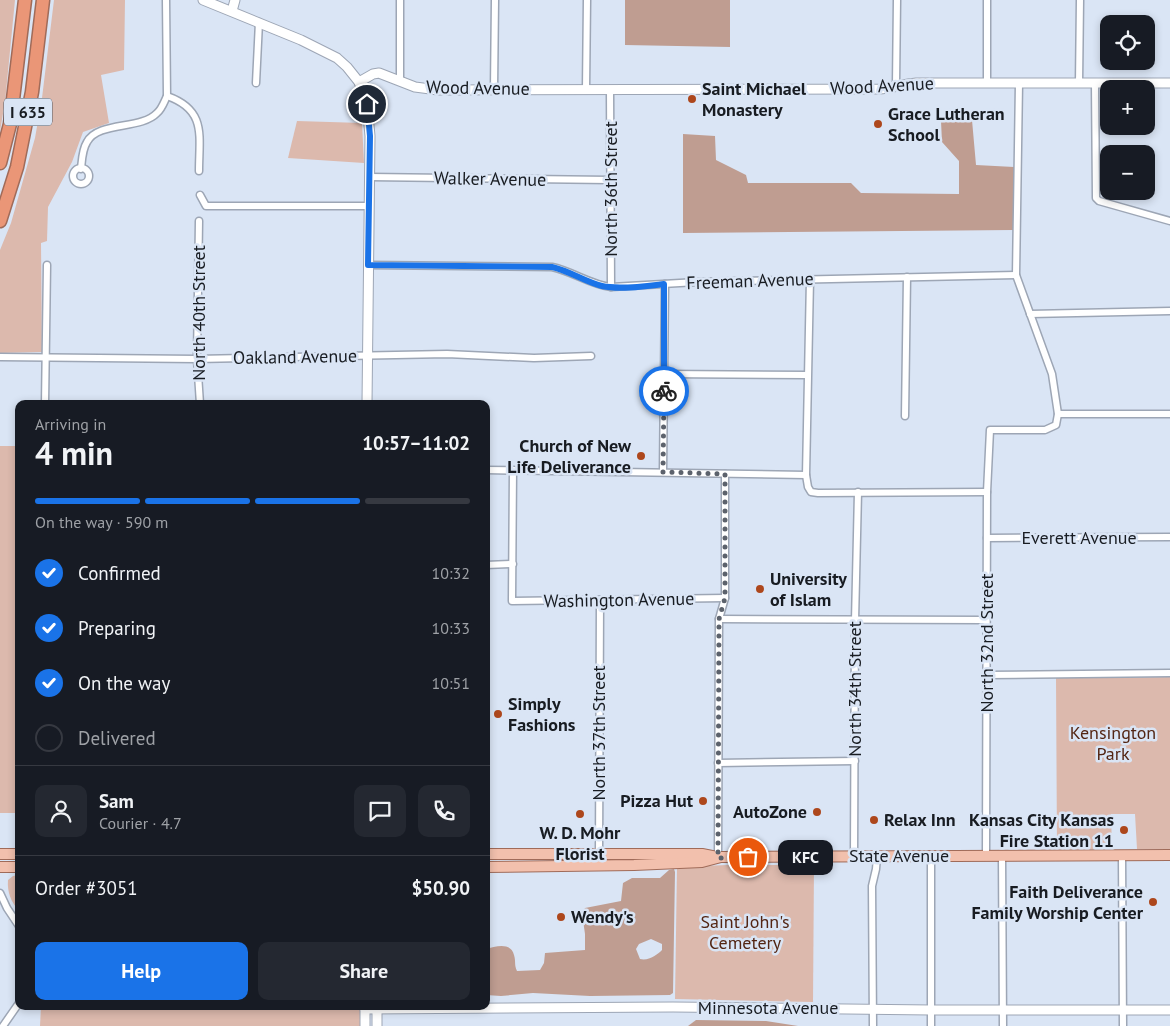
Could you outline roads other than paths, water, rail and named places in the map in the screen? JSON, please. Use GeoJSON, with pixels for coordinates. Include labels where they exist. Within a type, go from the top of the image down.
{"type":"FeatureCollection","features":[{"type":"Feature","properties":{"kind":"highway","name":"I 635"},"geometry":{"type":"LineString","coordinates":[[0,163],[10,124],[24,0]]}},
{"type":"Feature","properties":{"kind":"highway","name":"I 635"},"geometry":{"type":"LineString","coordinates":[[0,221],[17,167],[32,92],[43,0]]}},
{"type":"Feature","properties":{"kind":"main road"},"geometry":{"type":"LineString","coordinates":[[203,0],[301,40],[337,58],[359,82],[367,104],[369,118],[367,400]]}},
{"type":"Feature","properties":{"kind":"main road"},"geometry":{"type":"LineString","coordinates":[[232,11],[235,0]]}},
{"type":"Feature","properties":{"kind":"main road","name":"Wood Avenue"},"geometry":{"type":"LineString","coordinates":[[359,82],[373,74],[379,73],[415,87],[428,89],[879,89],[916,83],[1170,83]]}},
{"type":"Feature","properties":{"kind":"main road"},"geometry":{"type":"LineString","coordinates":[[0,854],[15,854]]}},
{"type":"Feature","properties":{"kind":"main road","name":"State Avenue"},"geometry":{"type":"LineString","coordinates":[[490,854],[702,854],[718,858]]}},
{"type":"Feature","properties":{"kind":"main road","name":"State Avenue"},"geometry":{"type":"LineString","coordinates":[[490,867],[599,866],[702,862],[718,858],[1170,855]]}},
{"type":"Feature","properties":{"kind":"main road"},"geometry":{"type":"LineString","coordinates":[[0,867],[15,867]]}},
{"type":"Feature","properties":{"kind":"main road","name":"Minnesota Avenue"},"geometry":{"type":"LineString","coordinates":[[490,1007],[1170,1010]]}},
{"type":"Feature","properties":{"kind":"main road"},"geometry":{"type":"LineString","coordinates":[[365,1010],[365,1026]]}},
{"type":"Feature","properties":{"kind":"main road"},"geometry":{"type":"LineString","coordinates":[[377,1010],[377,1026]]}},
{"type":"Feature","properties":{"kind":"street"},"geometry":{"type":"LineString","coordinates":[[81,169],[87,140],[94,133],[147,120],[157,114],[163,106],[167,96],[166,0]]}},
{"type":"Feature","properties":{"kind":"street"},"geometry":{"type":"LineString","coordinates":[[400,0],[400,81]]}},
{"type":"Feature","properties":{"kind":"street"},"geometry":{"type":"LineString","coordinates":[[494,89],[495,0]]}},
{"type":"Feature","properties":{"kind":"street"},"geometry":{"type":"LineString","coordinates":[[586,89],[587,0]]}},
{"type":"Feature","properties":{"kind":"street"},"geometry":{"type":"LineString","coordinates":[[896,0],[896,85]]}},
{"type":"Feature","properties":{"kind":"street"},"geometry":{"type":"LineString","coordinates":[[987,0],[987,83]]}},
{"type":"Feature","properties":{"kind":"street"},"geometry":{"type":"LineString","coordinates":[[1079,83],[1080,0]]}},
{"type":"Feature","properties":{"kind":"street"},"geometry":{"type":"LineString","coordinates":[[256,83],[259,22]]}},
{"type":"Feature","properties":{"kind":"street"},"geometry":{"type":"LineString","coordinates":[[1019,83],[1016,275],[1052,374],[1058,414],[1170,414]]}},
{"type":"Feature","properties":{"kind":"street"},"geometry":{"type":"LineString","coordinates":[[1095,83],[1096,198],[1170,221]]}},
{"type":"Feature","properties":{"kind":"street","name":"North 36th Street"},"geometry":{"type":"LineString","coordinates":[[610,90],[611,287]]}},
{"type":"Feature","properties":{"kind":"street"},"geometry":{"type":"LineString","coordinates":[[167,96],[181,101],[196,117],[200,171]]}},
{"type":"Feature","properties":{"kind":"street","name":"Walker Avenue"},"geometry":{"type":"LineString","coordinates":[[369,177],[610,180]]}},
{"type":"Feature","properties":{"kind":"street"},"geometry":{"type":"LineString","coordinates":[[200,195],[206,206],[369,206]]}},
{"type":"Feature","properties":{"kind":"street","name":"North 40th Street"},"geometry":{"type":"LineString","coordinates":[[199,221],[197,359],[200,400]]}},
{"type":"Feature","properties":{"kind":"street"},"geometry":{"type":"LineString","coordinates":[[45,400],[47,265]]}},
{"type":"Feature","properties":{"kind":"street","name":"Freeman Avenue"},"geometry":{"type":"LineString","coordinates":[[368,265],[552,267],[602,286],[611,287],[1016,275]]}},
{"type":"Feature","properties":{"kind":"street"},"geometry":{"type":"LineString","coordinates":[[905,416],[907,277]]}},
{"type":"Feature","properties":{"kind":"street"},"geometry":{"type":"LineString","coordinates":[[810,280],[806,475],[811,492],[987,492]]}},
{"type":"Feature","properties":{"kind":"street"},"geometry":{"type":"LineString","coordinates":[[663,472],[664,284]]}},
{"type":"Feature","properties":{"kind":"street"},"geometry":{"type":"LineString","coordinates":[[1030,314],[1170,310]]}},
{"type":"Feature","properties":{"kind":"street","name":"Oakland Avenue"},"geometry":{"type":"LineString","coordinates":[[0,357],[197,359],[447,354],[534,358],[591,356]]}},
{"type":"Feature","properties":{"kind":"street"},"geometry":{"type":"LineString","coordinates":[[665,374],[807,375]]}},
{"type":"Feature","properties":{"kind":"street","name":"North 32nd Street"},"geometry":{"type":"LineString","coordinates":[[986,856],[987,492],[990,430],[1045,430],[1056,426],[1058,414]]}},
{"type":"Feature","properties":{"kind":"street"},"geometry":{"type":"LineString","coordinates":[[490,470],[806,475]]}},
{"type":"Feature","properties":{"kind":"street"},"geometry":{"type":"LineString","coordinates":[[490,565],[513,564],[513,470]]}},
{"type":"Feature","properties":{"kind":"street"},"geometry":{"type":"LineString","coordinates":[[718,858],[719,619],[725,598],[725,474]]}},
{"type":"Feature","properties":{"kind":"street","name":"North 34th Street"},"geometry":{"type":"LineString","coordinates":[[854,857],[855,621],[858,492]]}},
{"type":"Feature","properties":{"kind":"street","name":"Everett Avenue"},"geometry":{"type":"LineString","coordinates":[[987,538],[1170,537]]}},
{"type":"Feature","properties":{"kind":"street","name":"Washington Avenue"},"geometry":{"type":"LineString","coordinates":[[513,564],[512,601],[725,598]]}},
{"type":"Feature","properties":{"kind":"street","name":"North 37th Street"},"geometry":{"type":"LineString","coordinates":[[599,866],[600,600]]}},
{"type":"Feature","properties":{"kind":"street","name":"Washington Avenue"},"geometry":{"type":"LineString","coordinates":[[719,619],[986,620]]}},
{"type":"Feature","properties":{"kind":"street"},"geometry":{"type":"LineString","coordinates":[[986,675],[1170,673]]}},
{"type":"Feature","properties":{"kind":"street"},"geometry":{"type":"LineString","coordinates":[[718,763],[855,761]]}},
{"type":"Feature","properties":{"kind":"street"},"geometry":{"type":"LineString","coordinates":[[873,1026],[872,886],[877,856]]}},
{"type":"Feature","properties":{"kind":"street"},"geometry":{"type":"LineString","coordinates":[[931,1026],[932,856]]}},
{"type":"Feature","properties":{"kind":"street"},"geometry":{"type":"LineString","coordinates":[[1002,856],[1003,1026]]}},
{"type":"Feature","properties":{"kind":"street"},"geometry":{"type":"LineString","coordinates":[[1122,856],[1123,1026]]}},
{"type":"Feature","properties":{"kind":"street"},"geometry":{"type":"LineString","coordinates":[[0,894],[15,920]]}},
{"type":"Feature","properties":{"kind":"street"},"geometry":{"type":"LineString","coordinates":[[3,1026],[15,1009]]}},
{"type":"Feature","properties":{"kind":"place","name":"Saint Michael Monastery"},"geometry":{"type":"Point","coordinates":[692,99]}},
{"type":"Feature","properties":{"kind":"place","name":"Grace Lutheran School"},"geometry":{"type":"Point","coordinates":[878,124]}},
{"type":"Feature","properties":{"kind":"place","name":"Church of New Life Deliverance"},"geometry":{"type":"Point","coordinates":[641,456]}},
{"type":"Feature","properties":{"kind":"place","name":"University of Islam"},"geometry":{"type":"Point","coordinates":[760,589]}},
{"type":"Feature","properties":{"kind":"place","name":"Simply Fashions"},"geometry":{"type":"Point","coordinates":[498,714]}},
{"type":"Feature","properties":{"kind":"place","name":"Pizza Hut"},"geometry":{"type":"Point","coordinates":[703,801]}},
{"type":"Feature","properties":{"kind":"place","name":"AutoZone"},"geometry":{"type":"Point","coordinates":[817,812]}},
{"type":"Feature","properties":{"kind":"place","name":"W. D. Mohr Florist"},"geometry":{"type":"Point","coordinates":[580,814]}},
{"type":"Feature","properties":{"kind":"place","name":"Relax Inn"},"geometry":{"type":"Point","coordinates":[874,820]}},
{"type":"Feature","properties":{"kind":"place","name":"Kansas City Kansas Fire Station 11"},"geometry":{"type":"Point","coordinates":[1124,830]}},
{"type":"Feature","properties":{"kind":"place","name":"KFC"},"geometry":{"type":"Point","coordinates":[748,857]}},
{"type":"Feature","properties":{"kind":"place","name":"Faith Deliverance Family Worship Center"},"geometry":{"type":"Point","coordinates":[1153,902]}},
{"type":"Feature","properties":{"kind":"place","name":"Wendy's"},"geometry":{"type":"Point","coordinates":[561,917]}},
{"type":"Feature","properties":{"kind":"park label","name":"Kensington Park"},"geometry":{"type":"Point","coordinates":[1113,743]}},
{"type":"Feature","properties":{"kind":"park label","name":"Saint John's Cemetery"},"geometry":{"type":"Point","coordinates":[745,932]}}]}
